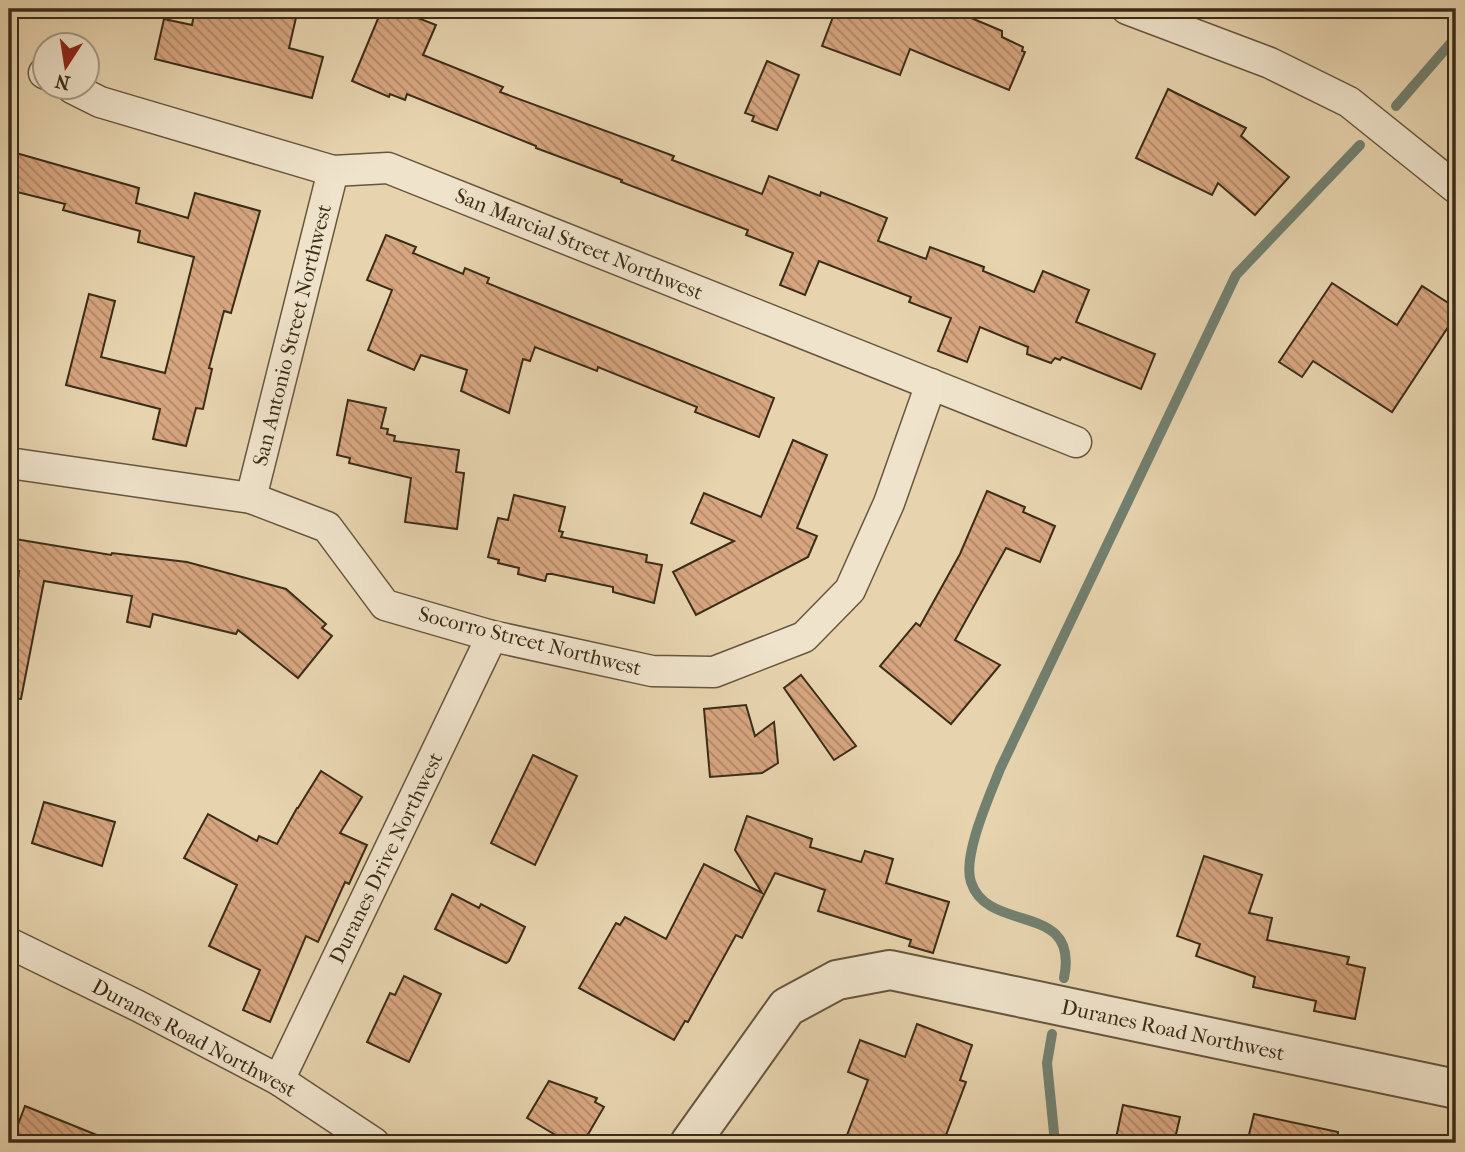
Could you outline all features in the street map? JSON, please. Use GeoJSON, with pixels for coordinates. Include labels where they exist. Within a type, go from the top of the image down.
{"type":"FeatureCollection","features":[{"type":"Feature","properties":{"kind":"street"},"geometry":{"type":"LineString","coordinates":[[1126,9],[1270,63],[1349,102],[1456,188]]}},
{"type":"Feature","properties":{"kind":"street","name":"San Marcial Street Northwest"},"geometry":{"type":"LineString","coordinates":[[100,102],[332,171],[388,168],[1076,442]]}},
{"type":"Feature","properties":{"kind":"street","name":"San Antonio Street Northwest"},"geometry":{"type":"LineString","coordinates":[[251,498],[332,171]]}},
{"type":"Feature","properties":{"kind":"street","name":"Socorro Street Northwest"},"geometry":{"type":"LineString","coordinates":[[9,463],[251,498],[327,527],[385,605],[492,636],[652,671],[714,672],[804,637],[850,590],[888,503],[931,384]]}},
{"type":"Feature","properties":{"kind":"street","name":"Duranes Drive Northwest"},"geometry":{"type":"LineString","coordinates":[[279,1080],[492,636]]}},
{"type":"Feature","properties":{"kind":"street","name":"Duranes Road Northwest"},"geometry":{"type":"LineString","coordinates":[[9,943],[138,1006],[279,1080],[374,1143]]}},
{"type":"Feature","properties":{"kind":"street","name":"Duranes Road Northwest"},"geometry":{"type":"LineString","coordinates":[[690,1143],[787,1007],[837,980],[890,970],[1456,1089]]}},
{"type":"Feature","properties":{"kind":"building"},"geometry":{"type":"Polygon","coordinates":[[[195,9],[298,9],[289,48],[323,57],[312,98],[155,59],[164,19],[192,25],[195,9]]]}},
{"type":"Feature","properties":{"kind":"building"},"geometry":{"type":"Polygon","coordinates":[[[382,9],[395,9],[436,25],[423,55],[503,87],[500,92],[674,156],[672,160],[762,194],[769,176],[820,196],[821,192],[887,218],[878,241],[926,259],[930,247],[984,267],[983,271],[1034,292],[1043,271],[1089,290],[1076,322],[1155,354],[1141,389],[1062,357],[1060,360],[1055,358],[1051,363],[1027,354],[1028,347],[980,327],[967,362],[938,351],[951,318],[909,302],[911,297],[819,261],[805,295],[780,285],[793,253],[746,235],[748,230],[621,182],[622,180],[536,148],[407,94],[405,100],[390,94],[389,97],[352,81],[382,9]]]}},
{"type":"Feature","properties":{"kind":"building"},"geometry":{"type":"Polygon","coordinates":[[[836,9],[950,9],[1002,31],[1002,37],[1023,47],[1022,51],[1025,52],[1009,90],[910,49],[900,75],[822,46],[836,9]]]}},
{"type":"Feature","properties":{"kind":"building"},"geometry":{"type":"Polygon","coordinates":[[[767,61],[799,75],[777,130],[752,121],[754,116],[745,113],[767,61]]]}},
{"type":"Feature","properties":{"kind":"building"},"geometry":{"type":"Polygon","coordinates":[[[1168,89],[1246,128],[1241,136],[1289,177],[1255,215],[1218,183],[1212,195],[1136,158],[1168,89]]]}},
{"type":"Feature","properties":{"kind":"building"},"geometry":{"type":"Polygon","coordinates":[[[9,151],[139,188],[136,203],[188,218],[195,193],[260,211],[231,313],[224,311],[209,368],[212,369],[203,409],[196,408],[186,446],[153,439],[160,409],[66,385],[89,294],[115,301],[101,357],[165,373],[194,257],[138,242],[140,231],[63,210],[65,204],[9,190],[9,151]]]}},
{"type":"Feature","properties":{"kind":"building"},"geometry":{"type":"Polygon","coordinates":[[[386,235],[416,247],[413,253],[463,274],[465,268],[489,278],[487,283],[774,398],[759,437],[695,412],[697,407],[598,367],[597,371],[535,347],[530,361],[523,359],[509,413],[461,391],[467,370],[421,355],[414,370],[368,350],[392,290],[367,280],[386,235]]]}},
{"type":"Feature","properties":{"kind":"building"},"geometry":{"type":"Polygon","coordinates":[[[1332,283],[1397,325],[1422,286],[1456,308],[1456,315],[1392,412],[1313,361],[1302,377],[1279,362],[1332,283]]]}},
{"type":"Feature","properties":{"kind":"building"},"geometry":{"type":"Polygon","coordinates":[[[348,400],[386,408],[381,428],[388,429],[387,434],[395,436],[394,441],[459,450],[456,472],[464,473],[457,529],[405,522],[411,478],[349,463],[350,458],[337,455],[348,400]]]}},
{"type":"Feature","properties":{"kind":"building"},"geometry":{"type":"Polygon","coordinates":[[[793,440],[827,455],[797,528],[817,536],[808,557],[696,615],[673,572],[734,541],[691,523],[704,493],[761,517],[793,440]]]}},
{"type":"Feature","properties":{"kind":"building"},"geometry":{"type":"Polygon","coordinates":[[[987,491],[1025,507],[1023,512],[1055,526],[1040,562],[1006,548],[955,640],[1000,665],[951,724],[880,666],[916,623],[920,626],[960,554],[987,491]]]}},
{"type":"Feature","properties":{"kind":"building"},"geometry":{"type":"Polygon","coordinates":[[[514,495],[565,507],[559,531],[563,532],[561,537],[647,555],[646,562],[662,565],[654,603],[613,592],[613,587],[552,574],[547,574],[545,581],[518,574],[519,568],[498,563],[499,560],[488,557],[498,518],[508,520],[514,495]]]}},
{"type":"Feature","properties":{"kind":"building"},"geometry":{"type":"Polygon","coordinates":[[[9,538],[111,555],[187,562],[286,589],[326,624],[322,628],[332,636],[298,678],[238,630],[236,634],[153,614],[150,627],[127,622],[132,596],[44,581],[21,699],[9,698],[9,623],[12,624],[19,571],[9,570],[9,538]]]}},
{"type":"Feature","properties":{"kind":"building"},"geometry":{"type":"Polygon","coordinates":[[[801,675],[856,746],[834,760],[784,688],[801,675]]]}},
{"type":"Feature","properties":{"kind":"building"},"geometry":{"type":"Polygon","coordinates":[[[746,705],[755,736],[774,722],[778,763],[762,773],[710,777],[704,709],[746,705]]]}},
{"type":"Feature","properties":{"kind":"building"},"geometry":{"type":"Polygon","coordinates":[[[533,755],[577,776],[535,865],[491,843],[533,755]]]}},
{"type":"Feature","properties":{"kind":"building"},"geometry":{"type":"Polygon","coordinates":[[[321,771],[362,797],[340,833],[367,845],[349,884],[345,882],[318,942],[306,936],[270,1022],[243,1010],[260,970],[209,946],[237,885],[184,858],[208,814],[257,841],[259,836],[277,844],[321,771]]]}},
{"type":"Feature","properties":{"kind":"building"},"geometry":{"type":"Polygon","coordinates":[[[44,802],[115,822],[102,866],[32,843],[44,802]]]}},
{"type":"Feature","properties":{"kind":"building"},"geometry":{"type":"Polygon","coordinates":[[[747,816],[812,839],[810,847],[861,862],[865,851],[893,859],[886,883],[949,902],[933,953],[909,946],[911,940],[818,911],[825,890],[775,873],[742,938],[736,935],[688,1022],[685,1021],[674,1040],[579,988],[616,923],[620,925],[625,917],[666,939],[704,864],[762,893],[735,850],[747,816]]]}},
{"type":"Feature","properties":{"kind":"building"},"geometry":{"type":"Polygon","coordinates":[[[1204,856],[1262,875],[1249,913],[1272,918],[1267,940],[1349,957],[1347,964],[1365,968],[1355,1019],[1314,1011],[1316,1001],[1253,987],[1255,977],[1196,956],[1200,944],[1177,936],[1204,856]]]}},
{"type":"Feature","properties":{"kind":"building"},"geometry":{"type":"Polygon","coordinates":[[[452,894],[479,908],[481,904],[525,927],[509,961],[506,963],[435,929],[452,894]]]}},
{"type":"Feature","properties":{"kind":"building"},"geometry":{"type":"Polygon","coordinates":[[[404,976],[441,994],[409,1062],[367,1042],[390,993],[395,995],[404,976]]]}},
{"type":"Feature","properties":{"kind":"building"},"geometry":{"type":"Polygon","coordinates":[[[917,1024],[972,1045],[960,1080],[966,1082],[943,1143],[844,1143],[868,1080],[848,1072],[860,1040],[905,1057],[917,1024]]]}},
{"type":"Feature","properties":{"kind":"building"},"geometry":{"type":"Polygon","coordinates":[[[549,1081],[597,1098],[595,1102],[604,1107],[583,1143],[569,1143],[527,1118],[549,1081]]]}},
{"type":"Feature","properties":{"kind":"building"},"geometry":{"type":"Polygon","coordinates":[[[1123,1105],[1180,1117],[1174,1143],[1115,1143],[1123,1105]]]}},
{"type":"Feature","properties":{"kind":"building"},"geometry":{"type":"Polygon","coordinates":[[[25,1106],[114,1142],[114,1143],[11,1143],[25,1106]]]}},
{"type":"Feature","properties":{"kind":"building"},"geometry":{"type":"Polygon","coordinates":[[[1254,1114],[1338,1132],[1337,1143],[1247,1143],[1254,1114]]]}},
{"type":"Feature","properties":{"kind":"waterway"},"geometry":{"type":"LineString","coordinates":[[1396,106],[1456,37]]}},
{"type":"Feature","properties":{"kind":"waterway"},"geometry":{"type":"LineString","coordinates":[[1064,978],[1065,954],[1059,938],[1046,927],[995,908],[981,898],[971,882],[970,857],[984,809],[1000,769],[1236,275],[1360,145]]}},
{"type":"Feature","properties":{"kind":"waterway"},"geometry":{"type":"LineString","coordinates":[[1052,1034],[1047,1063],[1055,1143]]}}]}
